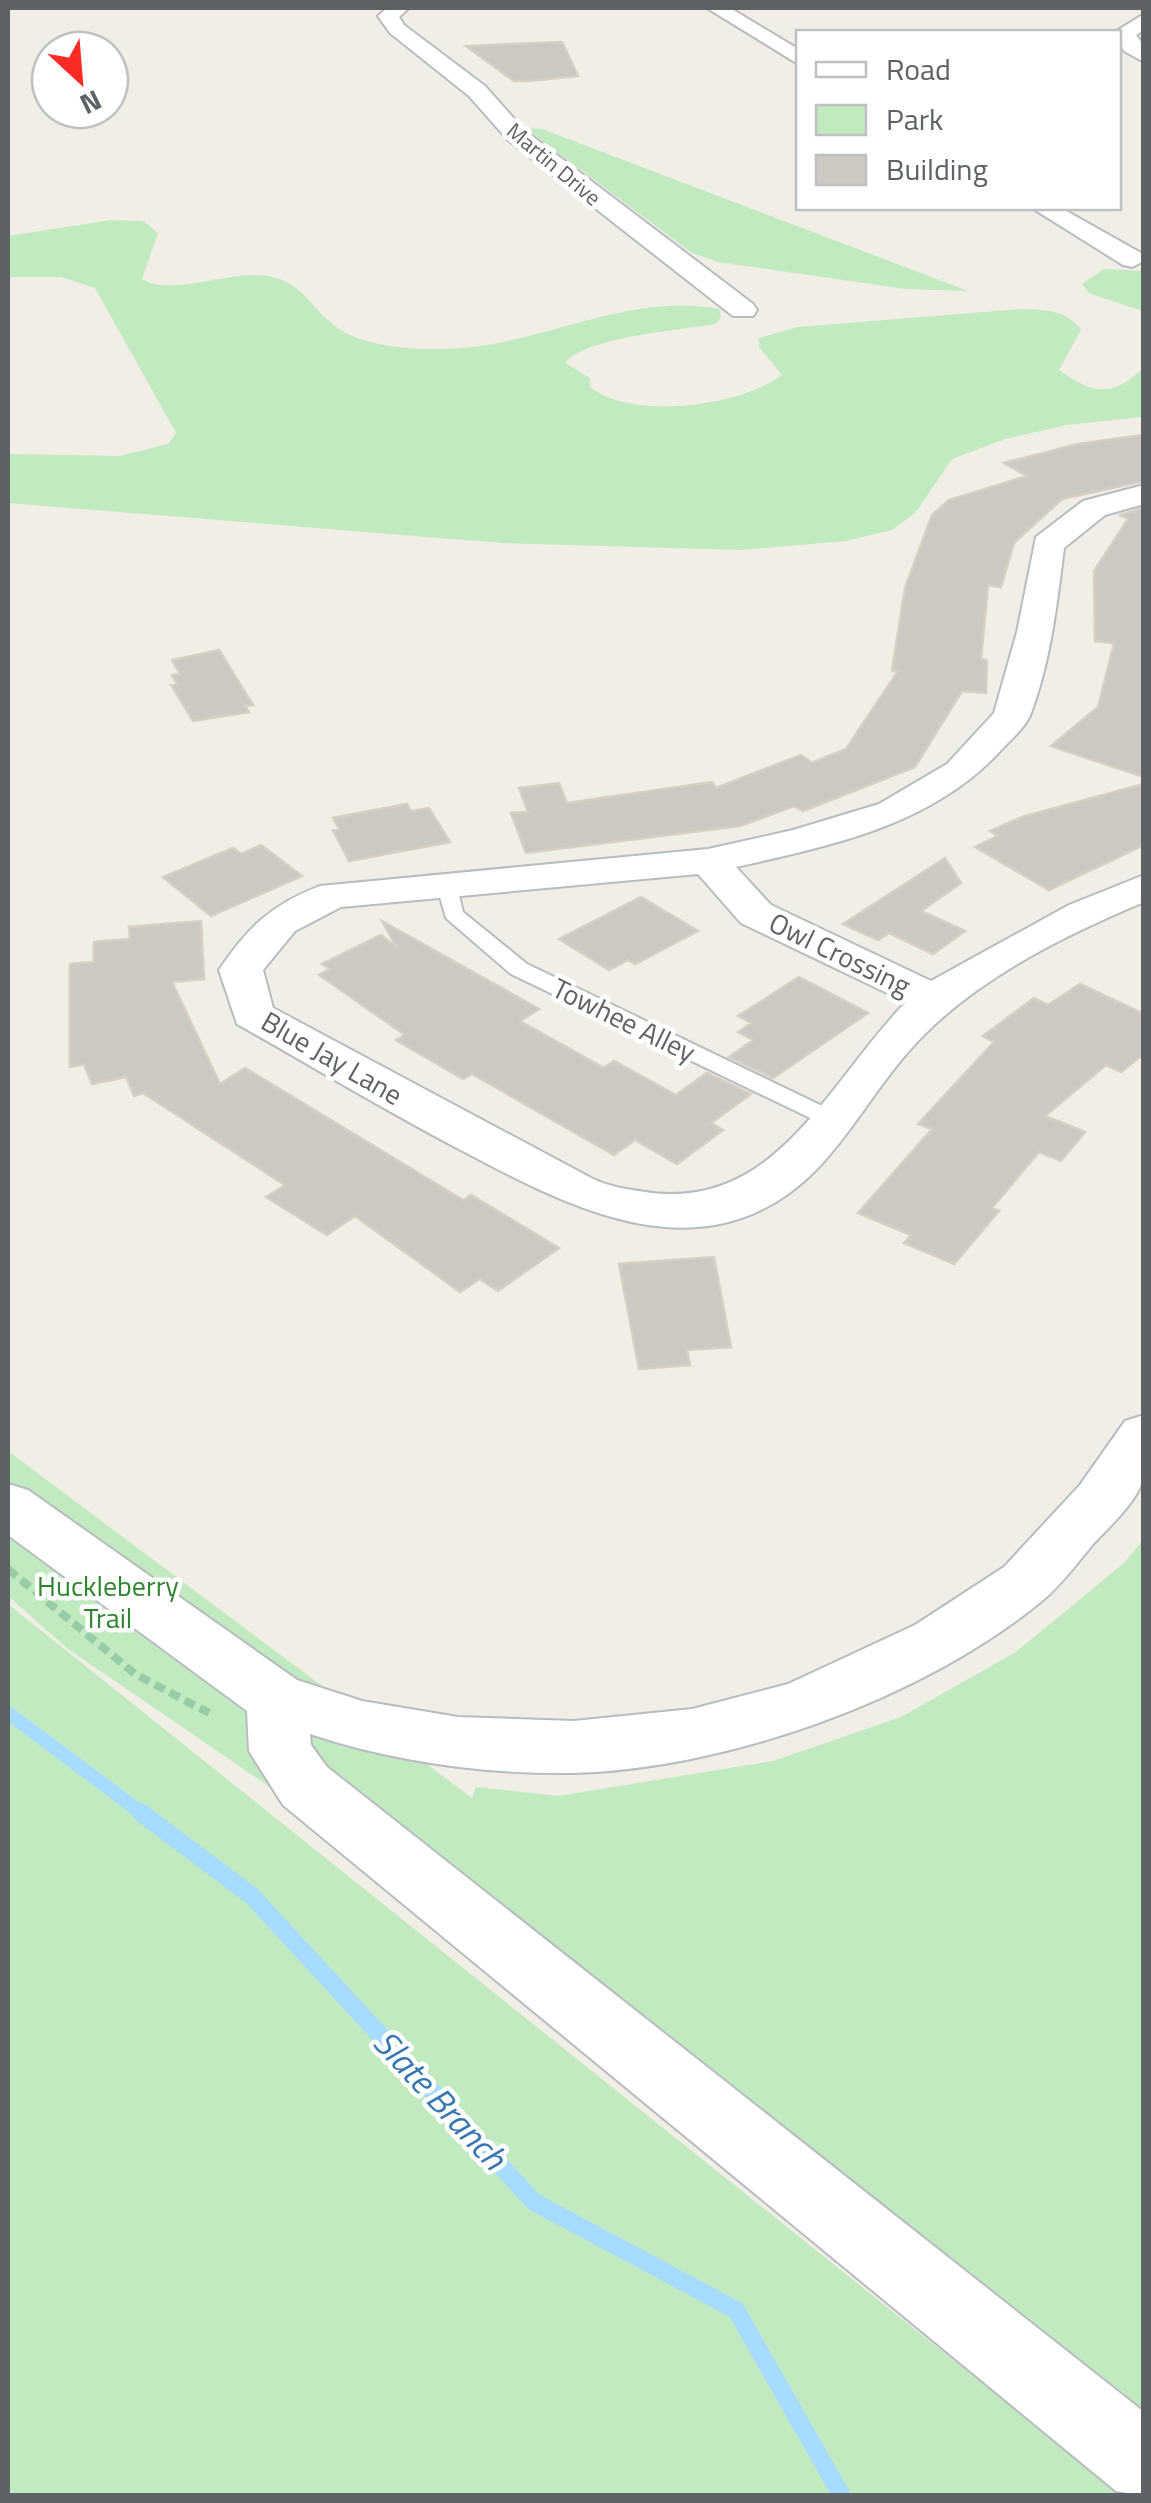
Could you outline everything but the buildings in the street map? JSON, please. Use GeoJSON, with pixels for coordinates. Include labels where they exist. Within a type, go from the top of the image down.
{"type":"FeatureCollection","features":[{"type":"Feature","properties":{"kind":"street","name":"Martin Drive"},"geometry":{"type":"LineString","coordinates":[[399,8],[388,16],[397,30],[452,68],[516,135],[743,310]]}},
{"type":"Feature","properties":{"kind":"street"},"geometry":{"type":"LineString","coordinates":[[717,8],[796,57]]}},
{"type":"Feature","properties":{"kind":"street"},"geometry":{"type":"LineString","coordinates":[[1144,20],[1125,33],[1130,47],[1144,56]]}},
{"type":"Feature","properties":{"kind":"street"},"geometry":{"type":"LineString","coordinates":[[1047,210],[1132,259]]}},
{"type":"Feature","properties":{"kind":"street","name":"Blue Jay Lane"},"geometry":{"type":"LineString","coordinates":[[1144,494],[1094,508],[1048,544],[1036,632],[1012,716],[961,772],[893,812],[803,840],[708,861],[336,895],[290,911],[265,931],[241,970],[253,1014],[456,1130],[606,1202],[692,1212],[737,1205],[773,1187],[835,1121],[882,1051],[934,999],[1082,911],[1144,887]]}},
{"type":"Feature","properties":{"kind":"street","name":"Owl Crossing"},"geometry":{"type":"LineString","coordinates":[[708,861],[756,914],[934,999]]}},
{"type":"Feature","properties":{"kind":"street"},"geometry":{"type":"LineString","coordinates":[[8,1504],[192,1642],[277,1699],[362,1726],[458,1743],[574,1747],[692,1734],[801,1705],[936,1642],[1024,1583],[1100,1500],[1144,1435]]}},
{"type":"Feature","properties":{"kind":"street"},"geometry":{"type":"LineString","coordinates":[[277,1699],[280,1750],[305,1786],[1144,2463]]}},
{"type":"Feature","properties":{"kind":"lane","name":"Towhee Alley"},"geometry":{"type":"LineString","coordinates":[[446,882],[453,914],[519,969],[835,1121]]}},
{"type":"Feature","properties":{"kind":"green space"},"geometry":{"type":"Polygon","coordinates":[[[525,128],[542,129],[968,291],[906,289],[718,262],[692,253],[525,128]]]}},
{"type":"Feature","properties":{"kind":"green space"},"geometry":{"type":"Polygon","coordinates":[[[111,220],[143,221],[158,233],[142,279],[168,286],[252,275],[280,279],[299,291],[339,329],[362,340],[389,346],[477,347],[649,308],[719,309],[721,317],[716,324],[613,341],[576,354],[565,363],[590,378],[590,387],[609,398],[632,404],[686,405],[741,395],[764,386],[782,375],[759,347],[759,338],[798,327],[1022,309],[1047,311],[1070,318],[1081,330],[1059,370],[1071,378],[1092,388],[1112,388],[1143,368],[1143,417],[1067,425],[1005,439],[952,459],[916,512],[892,530],[846,541],[740,550],[502,543],[8,503],[8,454],[120,456],[168,444],[176,433],[95,288],[61,277],[8,277],[8,236],[111,220]]]}},
{"type":"Feature","properties":{"kind":"green space"},"geometry":{"type":"Polygon","coordinates":[[[1104,269],[1143,271],[1143,311],[1089,293],[1082,284],[1104,269]]]}},
{"type":"Feature","properties":{"kind":"green space","name":"Huckleberry Trail"},"geometry":{"type":"Polygon","coordinates":[[[8,1451],[472,1798],[476,1787],[558,1796],[773,1761],[901,1717],[1016,1652],[1124,1563],[1143,1540],[1143,2431],[473,1926],[68,1649],[8,1596],[8,1451]]]}},
{"type":"Feature","properties":{"kind":"green space"},"geometry":{"type":"Polygon","coordinates":[[[8,1604],[1122,2495],[8,2495],[8,1604]]]}},
{"type":"Feature","properties":{"kind":"waterway","name":"Slate Branch"},"geometry":{"type":"LineString","coordinates":[[8,1713],[143,1814]]}},
{"type":"Feature","properties":{"kind":"waterway","name":"Slate Branch"},"geometry":{"type":"LineString","coordinates":[[140,1812],[252,1896],[534,2202],[736,2310],[842,2496]]}}]}
